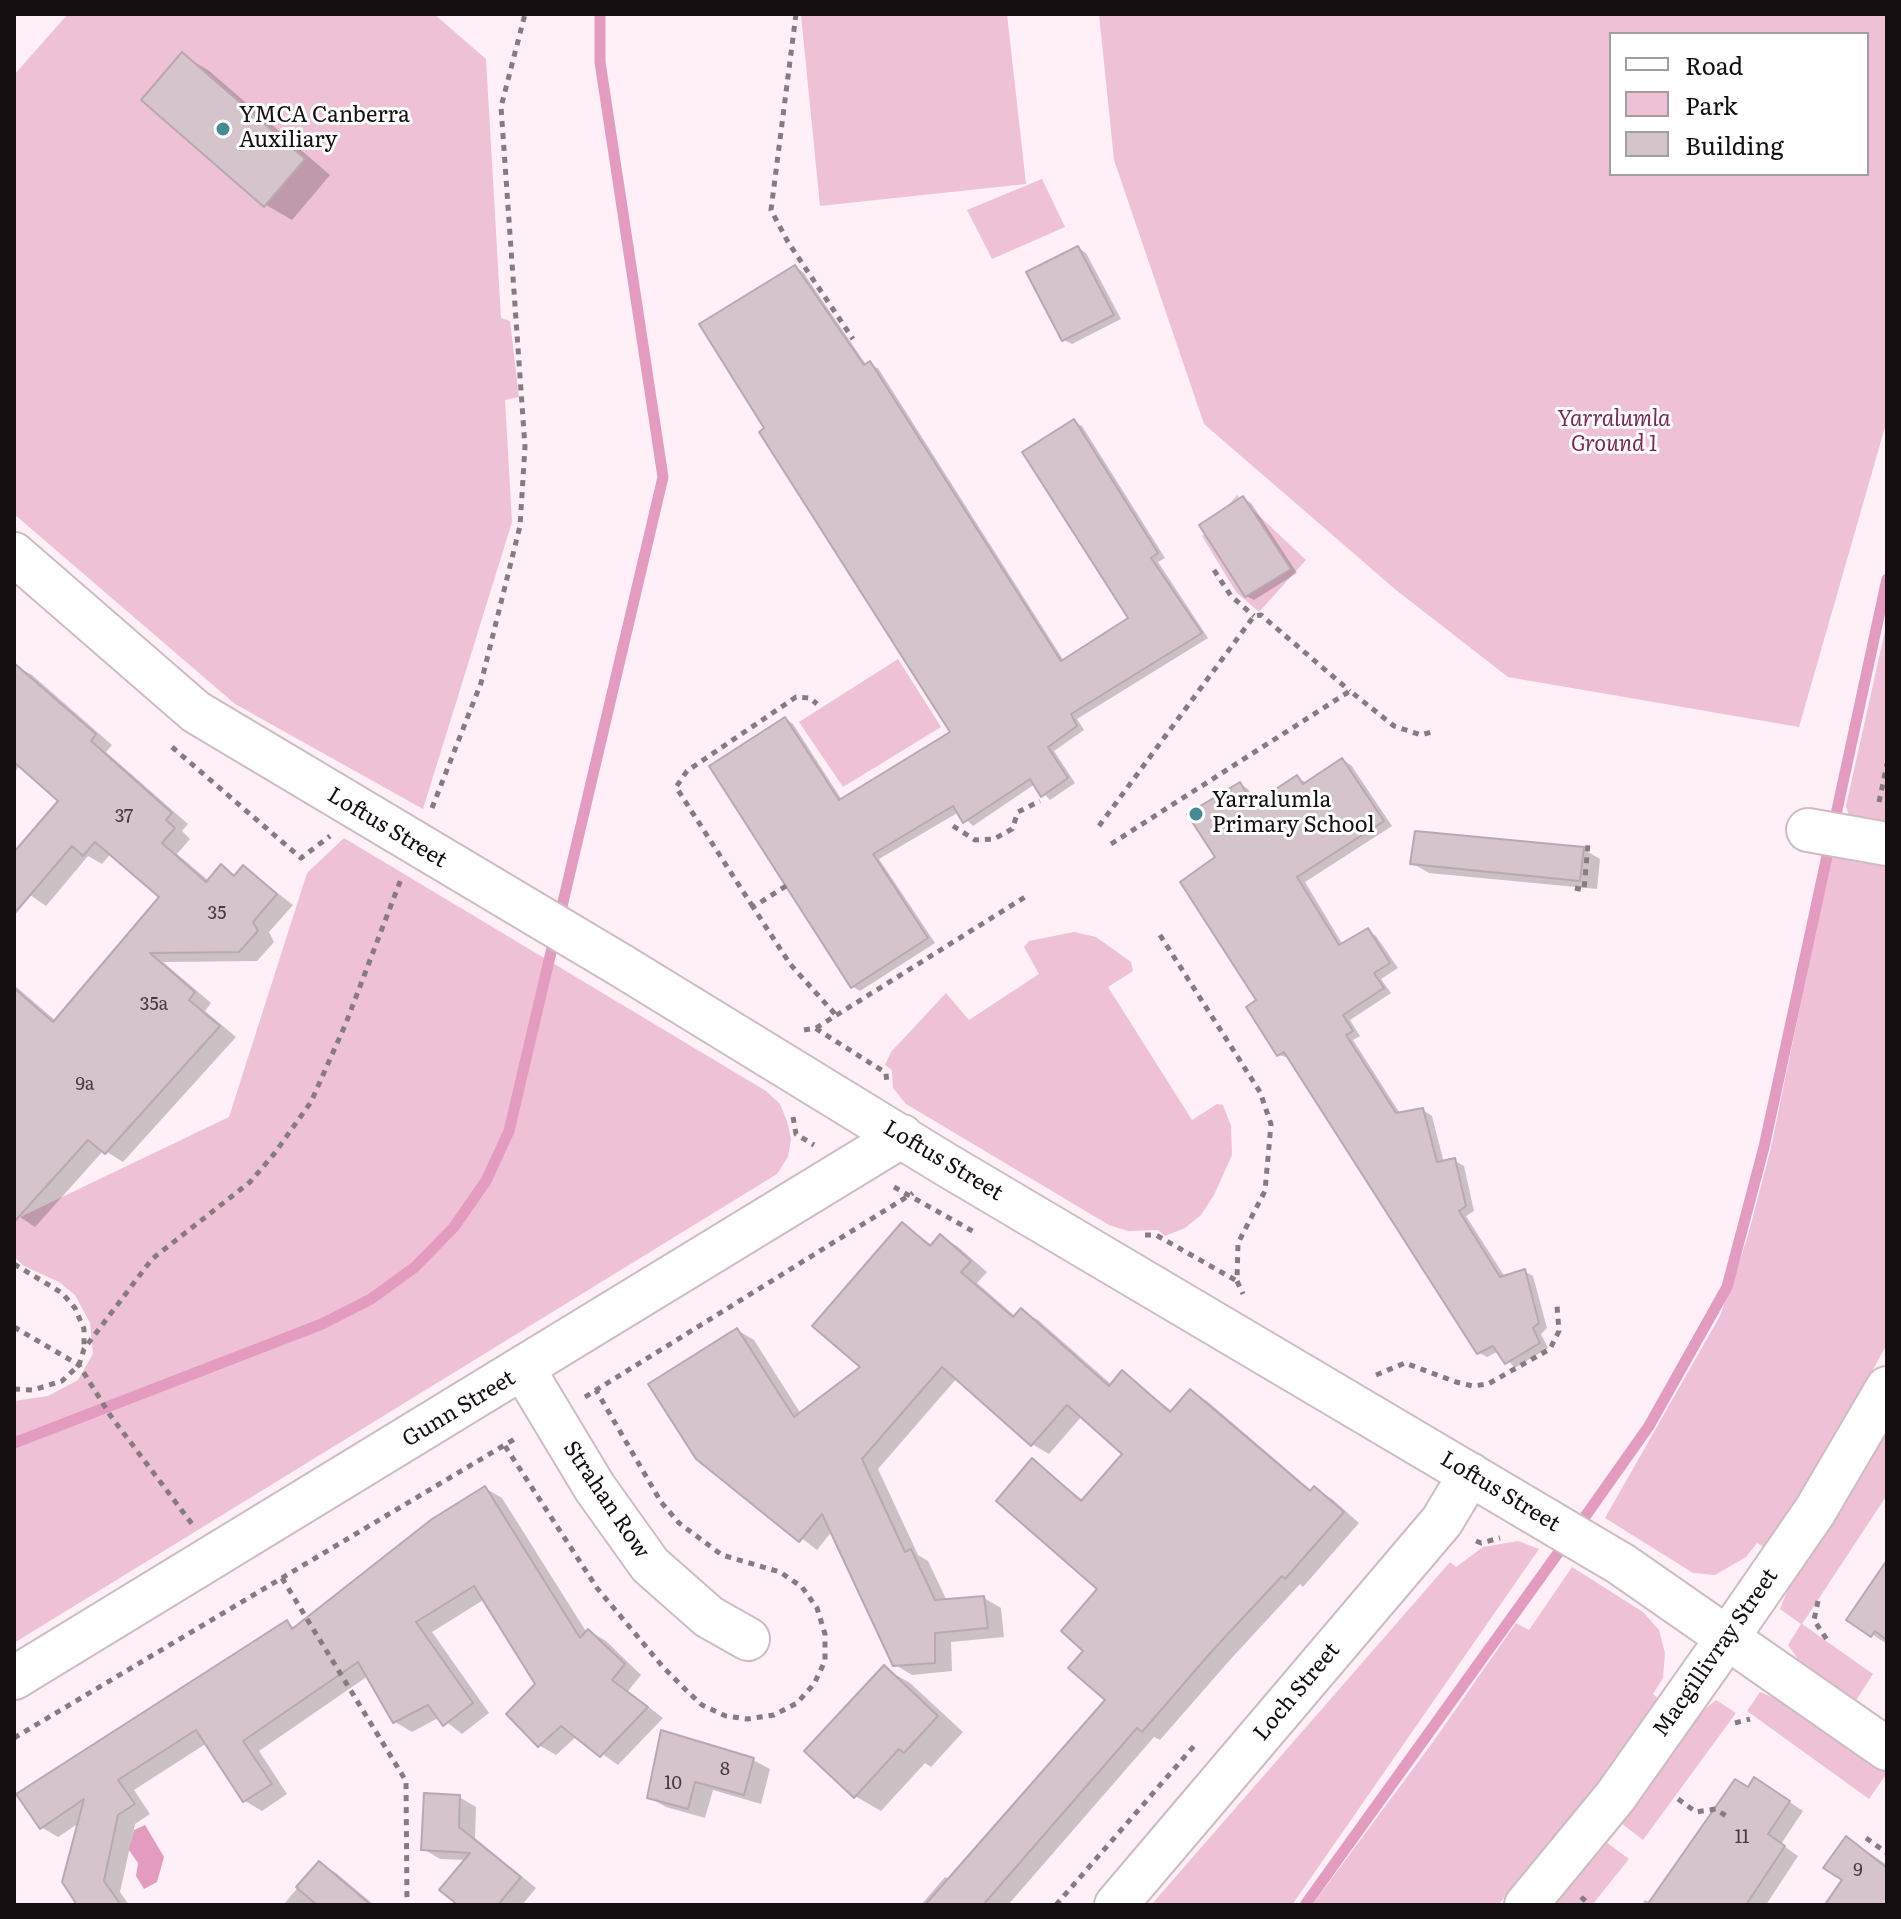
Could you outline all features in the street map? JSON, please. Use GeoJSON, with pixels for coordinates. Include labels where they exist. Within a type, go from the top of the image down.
{"type":"FeatureCollection","features":[{"type":"Feature","properties":{"kind":"street","name":"Loftus Street"},"geometry":{"type":"LineString","coordinates":[[14,554],[196,712],[1572,1535],[1728,1637],[1887,1749]]}},
{"type":"Feature","properties":{"kind":"street","name":"Gunn Street"},"geometry":{"type":"LineString","coordinates":[[14,1678],[524,1370],[902,1136]]}},
{"type":"Feature","properties":{"kind":"street","name":"Strahan Row"},"geometry":{"type":"LineString","coordinates":[[524,1370],[595,1488],[650,1565],[709,1617],[748,1639]]}},
{"type":"Feature","properties":{"kind":"street","name":"Macgillivray Street"},"geometry":{"type":"LineString","coordinates":[[1526,1905],[1615,1797],[1728,1637],[1815,1511],[1887,1388]]}},
{"type":"Feature","properties":{"kind":"street","name":"Loch Street"},"geometry":{"type":"LineString","coordinates":[[1116,1905],[1442,1521],[1470,1474]]}},
{"type":"Feature","properties":{"kind":"path"},"geometry":{"type":"LineString","coordinates":[[427,820],[481,683],[520,526],[525,447],[501,107],[525,14]]}},
{"type":"Feature","properties":{"kind":"path"},"geometry":{"type":"LineString","coordinates":[[796,14],[771,210],[788,242],[853,339]]}},
{"type":"Feature","properties":{"kind":"path"},"geometry":{"type":"LineString","coordinates":[[1214,570],[1231,596],[1254,616]]}},
{"type":"Feature","properties":{"kind":"path"},"geometry":{"type":"LineString","coordinates":[[1099,826],[1254,616],[1261,615],[1394,726],[1421,735],[1435,731]]}},
{"type":"Feature","properties":{"kind":"path"},"geometry":{"type":"LineString","coordinates":[[1111,844],[1350,691]]}},
{"type":"Feature","properties":{"kind":"path"},"geometry":{"type":"LineString","coordinates":[[817,704],[810,698],[796,697],[687,771],[676,787],[790,964],[835,1014]]}},
{"type":"Feature","properties":{"kind":"path"},"geometry":{"type":"LineString","coordinates":[[1854,832],[1887,764]]}},
{"type":"Feature","properties":{"kind":"path"},"geometry":{"type":"LineString","coordinates":[[953,826],[975,840],[994,839],[1012,829],[1018,812],[1040,801]]}},
{"type":"Feature","properties":{"kind":"path"},"geometry":{"type":"LineString","coordinates":[[1575,888],[1584,890],[1588,843]]}},
{"type":"Feature","properties":{"kind":"path"},"geometry":{"type":"LineString","coordinates":[[84,1349],[152,1259],[250,1182],[311,1102],[346,1023],[406,867]]}},
{"type":"Feature","properties":{"kind":"path"},"geometry":{"type":"LineString","coordinates":[[753,907],[786,886]]}},
{"type":"Feature","properties":{"kind":"path"},"geometry":{"type":"LineString","coordinates":[[815,1028],[1025,897]]}},
{"type":"Feature","properties":{"kind":"path"},"geometry":{"type":"LineString","coordinates":[[1160,935],[1260,1092],[1271,1124],[1265,1191],[1238,1243],[1237,1281],[1247,1302]]}},
{"type":"Feature","properties":{"kind":"path"},"geometry":{"type":"LineString","coordinates":[[14,1738],[505,1446],[911,1195]]}},
{"type":"Feature","properties":{"kind":"path"},"geometry":{"type":"LineString","coordinates":[[14,1264],[52,1285],[75,1308],[84,1329],[84,1349],[79,1365],[62,1381],[33,1390],[14,1389]]}},
{"type":"Feature","properties":{"kind":"path"},"geometry":{"type":"LineString","coordinates":[[1365,1382],[1390,1366],[1405,1363],[1456,1382],[1473,1386],[1488,1384],[1550,1349],[1559,1331],[1557,1306]]}},
{"type":"Feature","properties":{"kind":"path"},"geometry":{"type":"LineString","coordinates":[[14,1327],[79,1365],[110,1415],[216,1555]]}},
{"type":"Feature","properties":{"kind":"path"},"geometry":{"type":"LineString","coordinates":[[505,1446],[597,1588],[663,1667],[702,1705],[726,1716],[747,1719],[774,1715],[797,1703],[814,1684],[825,1661],[825,1634],[817,1608],[802,1587],[780,1572],[722,1555],[679,1523],[661,1502],[596,1390]]}},
{"type":"Feature","properties":{"kind":"path"},"geometry":{"type":"LineString","coordinates":[[282,1578],[406,1781],[407,1905]]}},
{"type":"Feature","properties":{"kind":"path"},"geometry":{"type":"LineString","coordinates":[[1818,1601],[1814,1620],[1829,1643]]}},
{"type":"Feature","properties":{"kind":"path"},"geometry":{"type":"LineString","coordinates":[[1735,1723],[1750,1719]]}},
{"type":"Feature","properties":{"kind":"path"},"geometry":{"type":"LineString","coordinates":[[1678,1799],[1696,1812],[1716,1809],[1726,1816]]}},
{"type":"Feature","properties":{"kind":"path"},"geometry":{"type":"LineString","coordinates":[[1866,1838],[1887,1853]]}},
{"type":"Feature","properties":{"kind":"green space"},"geometry":{"type":"Polygon","coordinates":[[[68,14],[434,14],[486,59],[501,318],[510,321],[519,397],[505,400],[512,522],[423,809],[235,704],[14,514],[14,75],[68,14]]]}},
{"type":"Feature","properties":{"kind":"green space"},"geometry":{"type":"Polygon","coordinates":[[[1007,14],[1026,184],[820,206],[801,15],[1007,14]]]}},
{"type":"Feature","properties":{"kind":"green space","name":"Yarralumla Ground 1"},"geometry":{"type":"Polygon","coordinates":[[[1099,14],[1887,14],[1887,420],[1799,727],[1508,677],[1396,590],[1204,424],[1114,160],[1099,14]]]}},
{"type":"Feature","properties":{"kind":"green space"},"geometry":{"type":"Polygon","coordinates":[[[1042,179],[1065,227],[992,259],[967,210],[1042,179]]]}},
{"type":"Feature","properties":{"kind":"green space"},"geometry":{"type":"Polygon","coordinates":[[[1237,495],[1306,560],[1259,612],[1236,592],[1202,536],[1237,495]]]}},
{"type":"Feature","properties":{"kind":"green space"},"geometry":{"type":"Polygon","coordinates":[[[1887,622],[1887,833],[1852,826],[1846,806],[1887,622]]]}},
{"type":"Feature","properties":{"kind":"green space"},"geometry":{"type":"Polygon","coordinates":[[[898,659],[941,727],[843,787],[799,722],[898,659]]]}},
{"type":"Feature","properties":{"kind":"green space"},"geometry":{"type":"Polygon","coordinates":[[[344,838],[766,1091],[780,1104],[787,1121],[791,1139],[788,1157],[777,1174],[14,1643],[14,1401],[48,1396],[78,1380],[93,1354],[90,1323],[75,1295],[59,1282],[24,1266],[14,1257],[14,1220],[229,1117],[307,873],[344,838]]]}},
{"type":"Feature","properties":{"kind":"green space"},"geometry":{"type":"Polygon","coordinates":[[[1832,852],[1887,861],[1887,1344],[1818,1470],[1765,1548],[1757,1543],[1746,1557],[1715,1575],[1693,1573],[1605,1518],[1720,1316],[1747,1239],[1770,1152],[1832,852]]]}},
{"type":"Feature","properties":{"kind":"green space"},"geometry":{"type":"Polygon","coordinates":[[[1074,932],[1096,937],[1131,962],[1133,971],[1108,987],[1192,1120],[1217,1104],[1223,1105],[1231,1126],[1232,1155],[1214,1195],[1201,1215],[1185,1228],[1165,1236],[1158,1230],[1128,1231],[1109,1225],[906,1104],[893,1088],[892,1070],[885,1065],[891,1052],[946,993],[969,1020],[1039,974],[1024,947],[1029,941],[1074,932]]]}},
{"type":"Feature","properties":{"kind":"green space"},"geometry":{"type":"Polygon","coordinates":[[[1885,1431],[1887,1495],[1802,1624],[1873,1674],[1855,1702],[1800,1662],[1788,1645],[1801,1624],[1780,1609],[1792,1579],[1885,1431]]]}},
{"type":"Feature","properties":{"kind":"green space"},"geometry":{"type":"Polygon","coordinates":[[[1518,1541],[1539,1549],[1292,1905],[1151,1905],[1450,1562],[1456,1567],[1483,1547],[1518,1541]]]}},
{"type":"Feature","properties":{"kind":"green space"},"geometry":{"type":"Polygon","coordinates":[[[1572,1567],[1643,1612],[1659,1630],[1665,1653],[1663,1678],[1653,1694],[1660,1700],[1604,1780],[1498,1905],[1312,1905],[1433,1742],[1516,1623],[1529,1630],[1572,1567]]]}},
{"type":"Feature","properties":{"kind":"green space"},"geometry":{"type":"Polygon","coordinates":[[[1760,1692],[1789,1704],[1887,1773],[1869,1799],[1747,1711],[1760,1692]]]}},
{"type":"Feature","properties":{"kind":"green space"},"geometry":{"type":"Polygon","coordinates":[[[1716,1700],[1736,1713],[1643,1840],[1621,1823],[1700,1713],[1716,1700]]]}},
{"type":"Feature","properties":{"kind":"green space"},"geometry":{"type":"Polygon","coordinates":[[[1606,1842],[1629,1859],[1592,1905],[1552,1905],[1606,1842]]]}},
{"type":"Feature","properties":{"kind":"shaded area"},"geometry":{"type":"Polygon","coordinates":[[[145,1825],[164,1857],[157,1882],[144,1889],[136,1876],[138,1863],[129,1850],[134,1830],[145,1825]]]}},
{"type":"Feature","properties":{"kind":"building","name":"YMCA Canberra Auxiliary"},"geometry":{"type":"Polygon","coordinates":[[[182,52],[305,159],[264,207],[141,100],[182,52]]]}},
{"type":"Feature","properties":{"kind":"building"},"geometry":{"type":"Polygon","coordinates":[[[1078,246],[1114,315],[1062,341],[1026,272],[1078,246]]]}},
{"type":"Feature","properties":{"kind":"building"},"geometry":{"type":"Polygon","coordinates":[[[795,265],[864,365],[870,361],[1061,661],[1128,618],[1022,452],[1074,419],[1158,553],[1151,558],[1202,633],[1071,714],[1077,726],[1048,747],[1068,778],[1041,797],[1030,779],[963,823],[953,806],[873,854],[928,938],[851,988],[709,766],[785,717],[839,800],[950,732],[759,432],[764,428],[699,324],[795,265]]]}},
{"type":"Feature","properties":{"kind":"building"},"geometry":{"type":"Polygon","coordinates":[[[1243,496],[1291,569],[1245,597],[1199,525],[1243,496]]]}},
{"type":"Feature","properties":{"kind":"building"},"geometry":{"type":"Polygon","coordinates":[[[14,663],[96,734],[91,741],[172,813],[166,820],[175,828],[162,843],[206,882],[221,864],[234,876],[243,865],[277,894],[253,922],[258,931],[239,952],[150,953],[195,992],[189,1000],[220,1026],[105,1154],[88,1140],[14,1222],[14,988],[53,1022],[159,897],[95,842],[83,856],[72,846],[14,914],[14,852],[58,801],[14,762],[14,663]]]}},
{"type":"Feature","properties":{"kind":"building"},"geometry":{"type":"Polygon","coordinates":[[[1342,758],[1384,821],[1297,877],[1339,945],[1368,928],[1390,963],[1374,973],[1384,988],[1343,1015],[1353,1031],[1346,1035],[1396,1113],[1423,1108],[1437,1162],[1455,1158],[1466,1206],[1459,1211],[1500,1277],[1525,1269],[1539,1323],[1533,1328],[1540,1343],[1505,1364],[1493,1346],[1477,1354],[1284,1052],[1277,1056],[1246,1007],[1256,1000],[1180,882],[1215,857],[1187,814],[1240,782],[1253,804],[1297,775],[1303,784],[1342,758]]]}},
{"type":"Feature","properties":{"kind":"building"},"geometry":{"type":"Polygon","coordinates":[[[1415,831],[1584,847],[1580,881],[1410,864],[1415,831]]]}},
{"type":"Feature","properties":{"kind":"building"},"geometry":{"type":"Polygon","coordinates":[[[902,1222],[930,1246],[940,1234],[971,1261],[961,1272],[1013,1317],[1021,1308],[1109,1386],[1122,1370],[1170,1412],[1190,1389],[1310,1491],[1314,1486],[1344,1512],[1285,1579],[1282,1576],[1212,1651],[1142,1732],[1137,1728],[983,1905],[925,1905],[1105,1700],[1068,1668],[1083,1651],[1061,1631],[1097,1589],[996,1501],[1032,1458],[1081,1501],[1122,1454],[1067,1405],[1031,1446],[942,1367],[862,1459],[905,1552],[911,1549],[935,1600],[984,1596],[988,1628],[935,1633],[935,1663],[893,1666],[822,1514],[799,1542],[696,1459],[648,1384],[737,1328],[794,1417],[860,1367],[812,1326],[902,1222]]]}},
{"type":"Feature","properties":{"kind":"building"},"geometry":{"type":"Polygon","coordinates":[[[485,1486],[580,1638],[588,1629],[625,1664],[612,1680],[648,1707],[600,1757],[561,1726],[538,1747],[506,1714],[535,1684],[474,1586],[416,1622],[473,1703],[443,1726],[428,1705],[393,1723],[358,1662],[243,1741],[272,1784],[243,1802],[196,1730],[118,1780],[135,1804],[118,1815],[104,1881],[121,1905],[77,1905],[62,1882],[84,1799],[40,1829],[16,1794],[287,1620],[292,1629],[432,1519],[485,1486]]]}},
{"type":"Feature","properties":{"kind":"building"},"geometry":{"type":"Polygon","coordinates":[[[1887,1560],[1887,1640],[1875,1631],[1871,1637],[1846,1620],[1887,1560]]]}},
{"type":"Feature","properties":{"kind":"building"},"geometry":{"type":"Polygon","coordinates":[[[884,1665],[938,1716],[904,1753],[899,1749],[854,1798],[804,1751],[884,1665]]]}},
{"type":"Feature","properties":{"kind":"building"},"geometry":{"type":"Polygon","coordinates":[[[661,1730],[754,1758],[744,1795],[695,1782],[688,1809],[647,1798],[661,1730]]]}},
{"type":"Feature","properties":{"kind":"building"},"geometry":{"type":"Polygon","coordinates":[[[1754,1777],[1790,1801],[1768,1834],[1785,1846],[1746,1905],[1647,1905],[1735,1779],[1748,1787],[1754,1777]]]}},
{"type":"Feature","properties":{"kind":"building"},"geometry":{"type":"Polygon","coordinates":[[[424,1793],[460,1795],[459,1827],[521,1877],[498,1905],[458,1905],[439,1890],[470,1853],[421,1850],[424,1793]]]}},
{"type":"Feature","properties":{"kind":"building"},"geometry":{"type":"Polygon","coordinates":[[[1846,1836],[1887,1868],[1887,1905],[1825,1905],[1842,1880],[1823,1868],[1846,1836]]]}},
{"type":"Feature","properties":{"kind":"building"},"geometry":{"type":"Polygon","coordinates":[[[319,1861],[371,1905],[317,1905],[296,1887],[319,1861]]]}},
{"type":"Feature","properties":{"kind":"waterway"},"geometry":{"type":"LineString","coordinates":[[559,919],[663,477],[600,62],[600,14]]}},
{"type":"Feature","properties":{"kind":"waterway"},"geometry":{"type":"LineString","coordinates":[[1577,1528],[1649,1426],[1727,1287],[1764,1147],[1887,579]]}},
{"type":"Feature","properties":{"kind":"waterway"},"geometry":{"type":"LineString","coordinates":[[14,1443],[322,1324],[371,1299],[415,1267],[454,1227],[486,1181],[509,1131],[555,935]]}},
{"type":"Feature","properties":{"kind":"waterway"},"geometry":{"type":"LineString","coordinates":[[1305,1905],[1566,1542]]}},
{"type":"Feature","properties":{"kind":"place","name":"YMCA Canberra Auxiliary"},"geometry":{"type":"Point","coordinates":[223,129]}},
{"type":"Feature","properties":{"kind":"place","name":"Yarralumla Primary School"},"geometry":{"type":"Point","coordinates":[1196,814]}}]}
